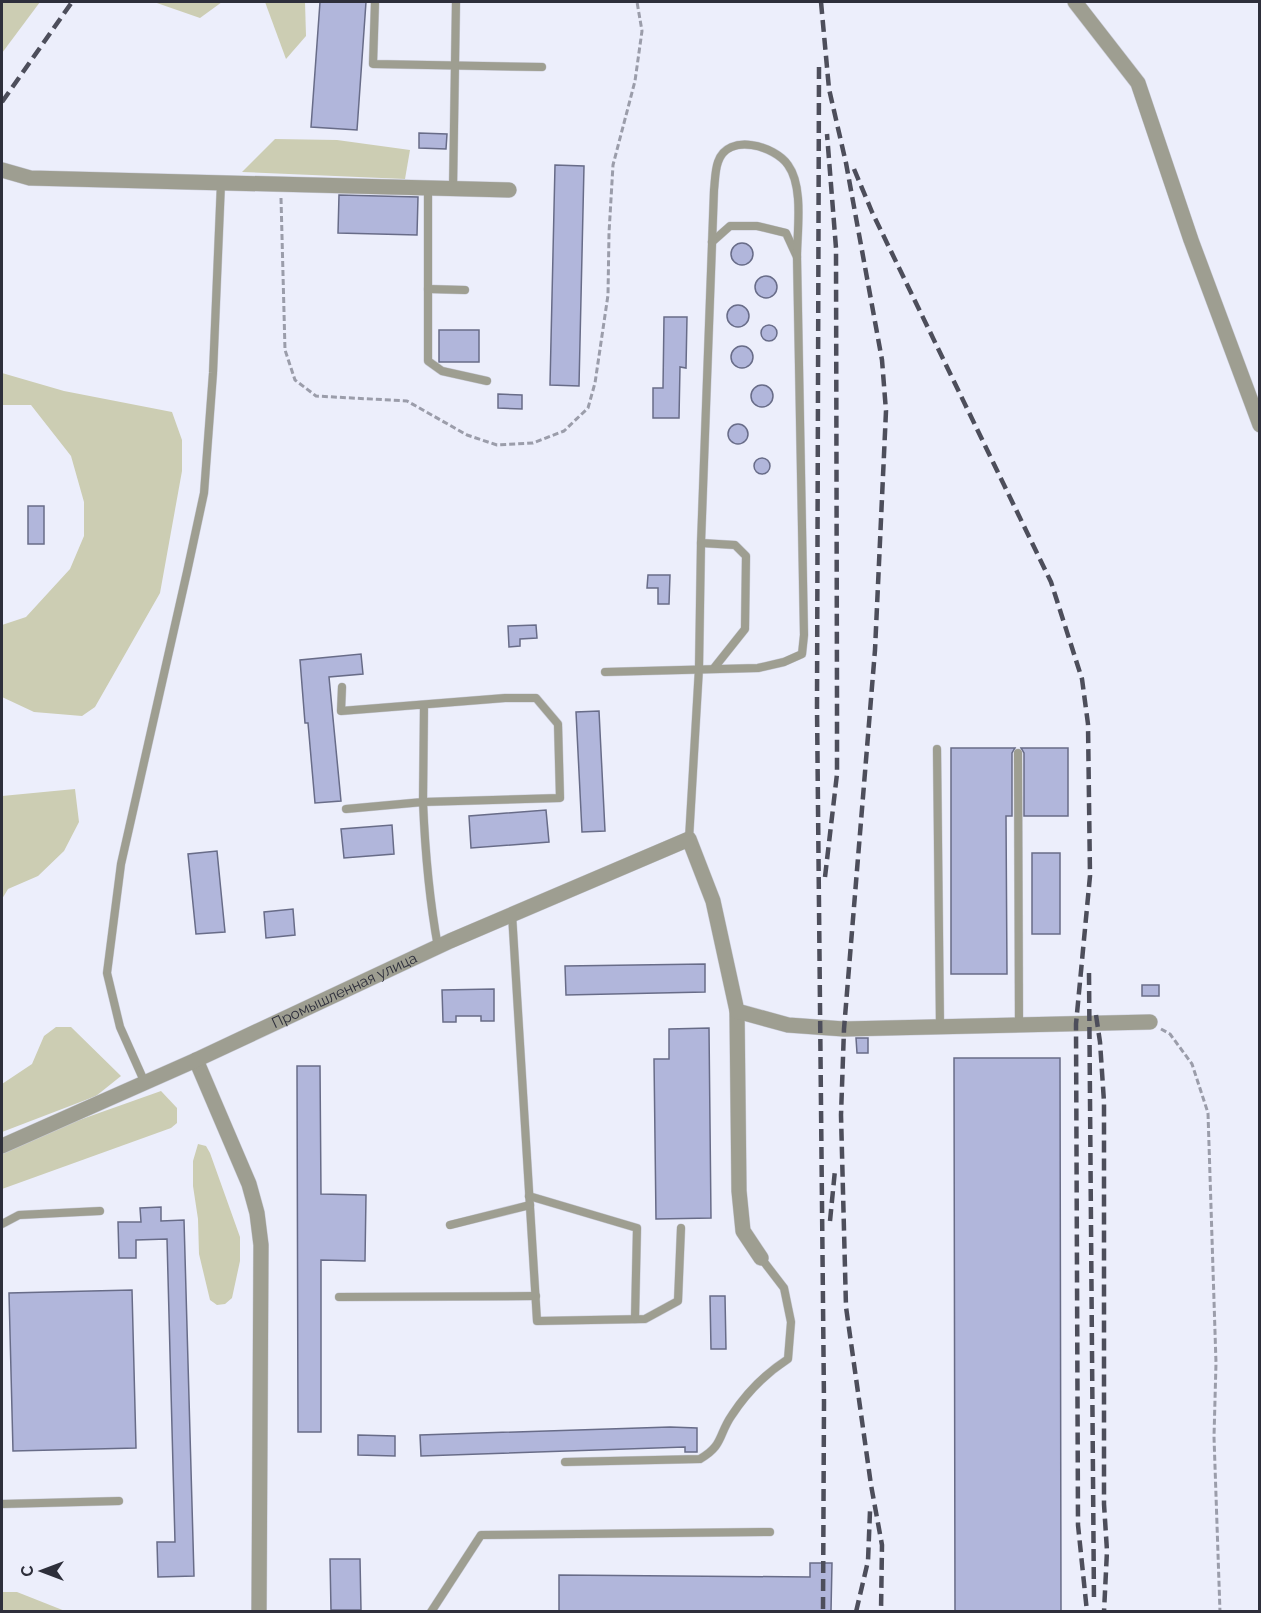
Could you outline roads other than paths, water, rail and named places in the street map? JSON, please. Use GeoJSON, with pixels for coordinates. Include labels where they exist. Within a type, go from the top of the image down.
{"type":"FeatureCollection","features":[{"type":"Feature","properties":{"kind":"street"},"geometry":{"type":"LineString","coordinates":[[1075,2],[1138,83],[1191,240],[1260,425]]}},
{"type":"Feature","properties":{"kind":"street"},"geometry":{"type":"LineString","coordinates":[[2,170],[30,178],[509,190]]}},
{"type":"Feature","properties":{"kind":"street"},"geometry":{"type":"LineString","coordinates":[[689,839],[713,901],[738,1011],[739,1191],[743,1231],[761,1258]]}},
{"type":"Feature","properties":{"kind":"street","name":"Промышленная улица"},"geometry":{"type":"LineString","coordinates":[[2,1146],[196,1060],[438,946],[689,839]]}},
{"type":"Feature","properties":{"kind":"street"},"geometry":{"type":"LineString","coordinates":[[738,1011],[788,1025],[844,1029],[1150,1022]]}},
{"type":"Feature","properties":{"kind":"street"},"geometry":{"type":"LineString","coordinates":[[196,1060],[249,1184],[257,1213],[261,1245],[259,1611]]}},
{"type":"Feature","properties":{"kind":"lane"},"geometry":{"type":"LineString","coordinates":[[375,2],[373,64],[542,67]]}},
{"type":"Feature","properties":{"kind":"lane"},"geometry":{"type":"LineString","coordinates":[[453,189],[456,2]]}},
{"type":"Feature","properties":{"kind":"lane"},"geometry":{"type":"LineString","coordinates":[[605,672],[699,668],[758,668],[784,662],[802,654],[804,635],[796,182],[789,166],[779,156],[755,145],[742,145],[729,149],[718,160],[712,242],[701,543],[699,668],[689,839]]}},
{"type":"Feature","properties":{"kind":"lane"},"geometry":{"type":"LineString","coordinates":[[145,1083],[120,1027],[107,973],[121,864],[204,493],[213,374],[221,183]]}},
{"type":"Feature","properties":{"kind":"lane"},"geometry":{"type":"LineString","coordinates":[[428,188],[428,361],[442,370],[487,381]]}},
{"type":"Feature","properties":{"kind":"lane"},"geometry":{"type":"LineString","coordinates":[[712,242],[730,226],[757,226],[786,233],[797,257]]}},
{"type":"Feature","properties":{"kind":"lane"},"geometry":{"type":"LineString","coordinates":[[428,288],[465,290]]}},
{"type":"Feature","properties":{"kind":"lane"},"geometry":{"type":"LineString","coordinates":[[701,543],[735,545],[746,556],[745,629],[714,668]]}},
{"type":"Feature","properties":{"kind":"lane"},"geometry":{"type":"LineString","coordinates":[[342,687],[341,711],[505,698],[536,698],[558,724],[560,798],[423,802],[346,808]]}},
{"type":"Feature","properties":{"kind":"lane"},"geometry":{"type":"LineString","coordinates":[[424,705],[425,848],[438,946]]}},
{"type":"Feature","properties":{"kind":"lane"},"geometry":{"type":"LineString","coordinates":[[937,749],[940,1027]]}},
{"type":"Feature","properties":{"kind":"lane"},"geometry":{"type":"LineString","coordinates":[[1018,753],[1019,1025]]}},
{"type":"Feature","properties":{"kind":"lane"},"geometry":{"type":"LineString","coordinates":[[512,914],[537,1321],[645,1318],[678,1301],[681,1228]]}},
{"type":"Feature","properties":{"kind":"lane"},"geometry":{"type":"LineString","coordinates":[[529,1196],[637,1228],[635,1319]]}},
{"type":"Feature","properties":{"kind":"lane"},"geometry":{"type":"LineString","coordinates":[[450,1224],[530,1205]]}},
{"type":"Feature","properties":{"kind":"lane"},"geometry":{"type":"LineString","coordinates":[[2,1224],[19,1215],[100,1211]]}},
{"type":"Feature","properties":{"kind":"lane"},"geometry":{"type":"LineString","coordinates":[[565,1462],[700,1458],[715,1451],[730,1418],[751,1388],[788,1359],[791,1322],[784,1288],[761,1258]]}},
{"type":"Feature","properties":{"kind":"lane"},"geometry":{"type":"LineString","coordinates":[[339,1297],[536,1296]]}},
{"type":"Feature","properties":{"kind":"lane"},"geometry":{"type":"LineString","coordinates":[[2,1504],[119,1501]]}},
{"type":"Feature","properties":{"kind":"lane"},"geometry":{"type":"LineString","coordinates":[[431,1611],[481,1535],[770,1532]]}},
{"type":"Feature","properties":{"kind":"railway"},"geometry":{"type":"LineString","coordinates":[[2,102],[72,2]]}},
{"type":"Feature","properties":{"kind":"railway"},"geometry":{"type":"LineString","coordinates":[[821,2],[829,89],[846,163],[882,360],[886,411],[875,650],[844,1029],[841,1115],[846,1307],[871,1485],[882,1545],[881,1612]]}},
{"type":"Feature","properties":{"kind":"railway"},"geometry":{"type":"LineString","coordinates":[[819,67],[817,707],[824,1402],[823,1612]]}},
{"type":"Feature","properties":{"kind":"railway"},"geometry":{"type":"LineString","coordinates":[[825,877],[837,774],[836,248],[827,134]]}},
{"type":"Feature","properties":{"kind":"railway"},"geometry":{"type":"LineString","coordinates":[[854,169],[872,212],[1051,582],[1082,679],[1088,724],[1090,876],[1076,1024],[1078,1525],[1087,1612]]}},
{"type":"Feature","properties":{"kind":"railway"},"geometry":{"type":"LineString","coordinates":[[1089,973],[1094,1603]]}},
{"type":"Feature","properties":{"kind":"railway"},"geometry":{"type":"LineString","coordinates":[[1096,1015],[1104,1102],[1104,1504],[1107,1551],[1104,1612]]}},
{"type":"Feature","properties":{"kind":"railway"},"geometry":{"type":"LineString","coordinates":[[830,1221],[835,1170]]}},
{"type":"Feature","properties":{"kind":"railway"},"geometry":{"type":"LineString","coordinates":[[856,1612],[868,1561],[870,1511]]}}]}
